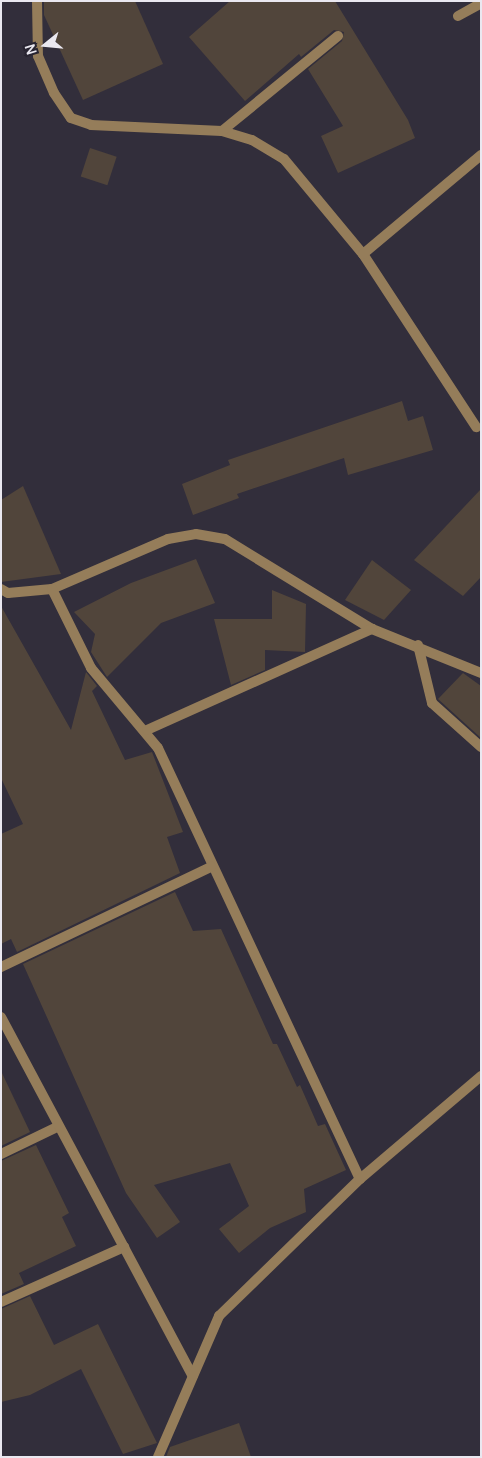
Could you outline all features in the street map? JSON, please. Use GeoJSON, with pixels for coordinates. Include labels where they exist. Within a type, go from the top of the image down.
{"type":"FeatureCollection","features":[{"type":"Feature","properties":{"kind":"street"},"geometry":{"type":"LineString","coordinates":[[36,1],[38,56],[54,93],[71,118],[91,125],[222,131],[252,140],[284,159],[363,254],[479,428],[481,438]]}},
{"type":"Feature","properties":{"kind":"street"},"geometry":{"type":"LineString","coordinates":[[458,16],[481,3]]}},
{"type":"Feature","properties":{"kind":"street"},"geometry":{"type":"LineString","coordinates":[[222,131],[338,36]]}},
{"type":"Feature","properties":{"kind":"street"},"geometry":{"type":"LineString","coordinates":[[363,254],[481,156]]}},
{"type":"Feature","properties":{"kind":"street"},"geometry":{"type":"LineString","coordinates":[[1,589],[8,593],[52,589],[168,539],[196,534],[225,539],[372,629],[418,644],[481,673]]}},
{"type":"Feature","properties":{"kind":"street"},"geometry":{"type":"LineString","coordinates":[[52,589],[91,668],[147,730],[360,1179]]}},
{"type":"Feature","properties":{"kind":"street"},"geometry":{"type":"LineString","coordinates":[[147,730],[372,629]]}},
{"type":"Feature","properties":{"kind":"street"},"geometry":{"type":"LineString","coordinates":[[418,644],[432,703],[481,748]]}},
{"type":"Feature","properties":{"kind":"street"},"geometry":{"type":"LineString","coordinates":[[1,967],[211,866]]}},
{"type":"Feature","properties":{"kind":"street"},"geometry":{"type":"LineString","coordinates":[[1,1017],[193,1376]]}},
{"type":"Feature","properties":{"kind":"street"},"geometry":{"type":"LineString","coordinates":[[158,1457],[219,1316],[360,1179],[481,1076]]}},
{"type":"Feature","properties":{"kind":"street"},"geometry":{"type":"LineString","coordinates":[[1,1154],[59,1126]]}},
{"type":"Feature","properties":{"kind":"street"},"geometry":{"type":"LineString","coordinates":[[1,1302],[124,1247]]}},
{"type":"Feature","properties":{"kind":"building"},"geometry":{"type":"Polygon","coordinates":[[[44,1],[135,1],[163,64],[83,100],[44,15],[44,1]]]}},
{"type":"Feature","properties":{"kind":"building"},"geometry":{"type":"Polygon","coordinates":[[[230,1],[335,1],[408,120],[415,138],[338,173],[321,136],[343,126],[308,69],[342,41],[344,32],[334,30],[301,57],[299,54],[245,101],[189,37],[230,1]]]}},
{"type":"Feature","properties":{"kind":"building"},"geometry":{"type":"Polygon","coordinates":[[[90,148],[117,157],[107,185],[81,177],[90,148]]]}},
{"type":"Feature","properties":{"kind":"building"},"geometry":{"type":"Polygon","coordinates":[[[402,401],[408,421],[423,416],[433,450],[348,475],[344,458],[237,494],[239,498],[193,515],[182,484],[230,465],[228,460],[402,401]]]}},
{"type":"Feature","properties":{"kind":"building"},"geometry":{"type":"Polygon","coordinates":[[[23,486],[61,574],[1,582],[1,500],[23,486]]]}},
{"type":"Feature","properties":{"kind":"building"},"geometry":{"type":"Polygon","coordinates":[[[481,489],[481,577],[463,596],[414,560],[481,489]]]}},
{"type":"Feature","properties":{"kind":"building"},"geometry":{"type":"Polygon","coordinates":[[[196,559],[215,603],[161,623],[107,677],[91,652],[95,634],[74,612],[131,583],[196,559]]]}},
{"type":"Feature","properties":{"kind":"building"},"geometry":{"type":"Polygon","coordinates":[[[372,560],[411,590],[384,620],[345,600],[372,560]]]}},
{"type":"Feature","properties":{"kind":"building"},"geometry":{"type":"Polygon","coordinates":[[[272,590],[306,604],[305,652],[265,650],[265,670],[231,685],[214,619],[272,619],[272,590]]]}},
{"type":"Feature","properties":{"kind":"building"},"geometry":{"type":"Polygon","coordinates":[[[1,606],[71,730],[86,672],[97,686],[92,691],[125,760],[152,752],[183,832],[167,837],[180,873],[17,952],[11,939],[1,944],[1,834],[23,824],[1,778],[1,606]]]}},
{"type":"Feature","properties":{"kind":"building"},"geometry":{"type":"Polygon","coordinates":[[[463,673],[481,686],[481,738],[438,699],[463,673]]]}},
{"type":"Feature","properties":{"kind":"building"},"geometry":{"type":"Polygon","coordinates":[[[175,892],[193,931],[221,929],[273,1044],[277,1044],[297,1087],[300,1085],[318,1126],[325,1124],[346,1170],[304,1189],[306,1212],[270,1228],[239,1253],[219,1229],[249,1206],[230,1163],[154,1185],[180,1222],[157,1238],[126,1193],[23,964],[175,892]]]}},
{"type":"Feature","properties":{"kind":"building"},"geometry":{"type":"Polygon","coordinates":[[[1,1071],[30,1132],[1,1146],[1,1071]]]}},
{"type":"Feature","properties":{"kind":"building"},"geometry":{"type":"Polygon","coordinates":[[[36,1145],[69,1213],[62,1217],[76,1246],[19,1273],[24,1284],[1,1294],[1,1161],[36,1145]]]}},
{"type":"Feature","properties":{"kind":"building"},"geometry":{"type":"Polygon","coordinates":[[[30,1296],[54,1345],[98,1324],[157,1443],[123,1454],[81,1369],[30,1395],[1,1402],[1,1309],[30,1296]]]}},
{"type":"Feature","properties":{"kind":"building"},"geometry":{"type":"Polygon","coordinates":[[[239,1423],[251,1457],[166,1457],[170,1447],[239,1423]]]}}]}
